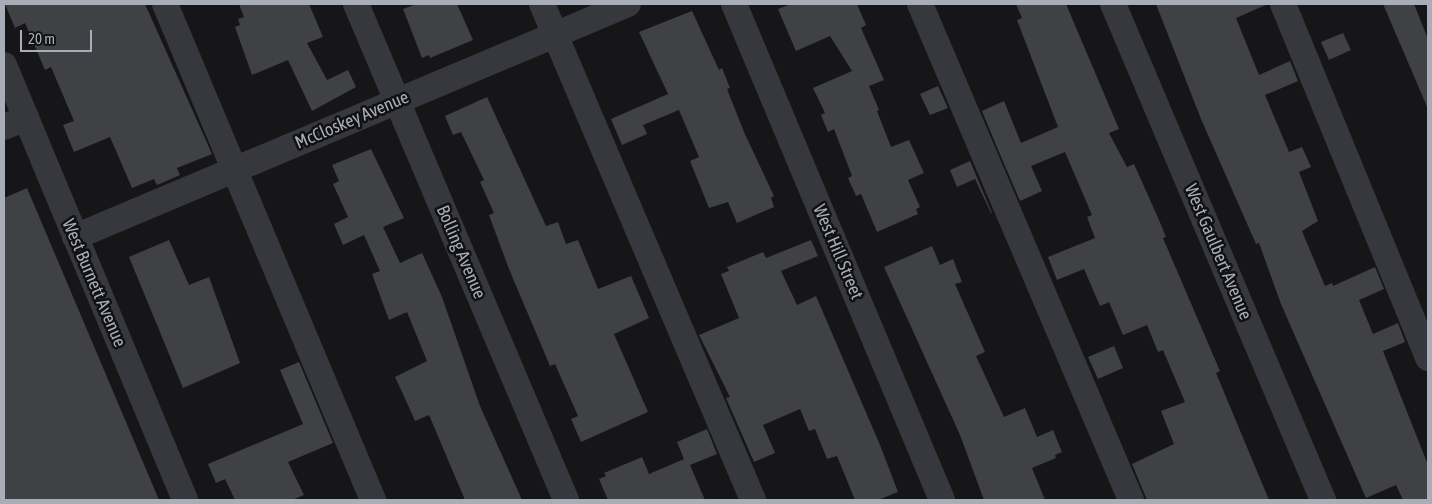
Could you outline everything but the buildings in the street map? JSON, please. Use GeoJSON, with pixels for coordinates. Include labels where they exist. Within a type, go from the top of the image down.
{"type":"FeatureCollection","features":[{"type":"Feature","properties":{"kind":"street"},"geometry":{"type":"LineString","coordinates":[[165,4],[373,500]]}},
{"type":"Feature","properties":{"kind":"street","name":"Bolling Avenue"},"geometry":{"type":"LineString","coordinates":[[356,4],[566,500]]}},
{"type":"Feature","properties":{"kind":"street"},"geometry":{"type":"LineString","coordinates":[[542,4],[753,500]]}},
{"type":"Feature","properties":{"kind":"street","name":"McCloskey Avenue"},"geometry":{"type":"LineString","coordinates":[[75,237],[628,4]]}},
{"type":"Feature","properties":{"kind":"street","name":"West Hill Street"},"geometry":{"type":"LineString","coordinates":[[734,4],[942,500]]}},
{"type":"Feature","properties":{"kind":"street"},"geometry":{"type":"LineString","coordinates":[[920,4],[1131,500]]}},
{"type":"Feature","properties":{"kind":"street","name":"West Gaulbert Avenue"},"geometry":{"type":"LineString","coordinates":[[1113,4],[1323,500]]}},
{"type":"Feature","properties":{"kind":"street"},"geometry":{"type":"LineString","coordinates":[[1283,4],[1428,358]]}},
{"type":"Feature","properties":{"kind":"street","name":"West Burnett Avenue"},"geometry":{"type":"LineString","coordinates":[[4,65],[15,123],[75,237],[185,500]]}}]}
